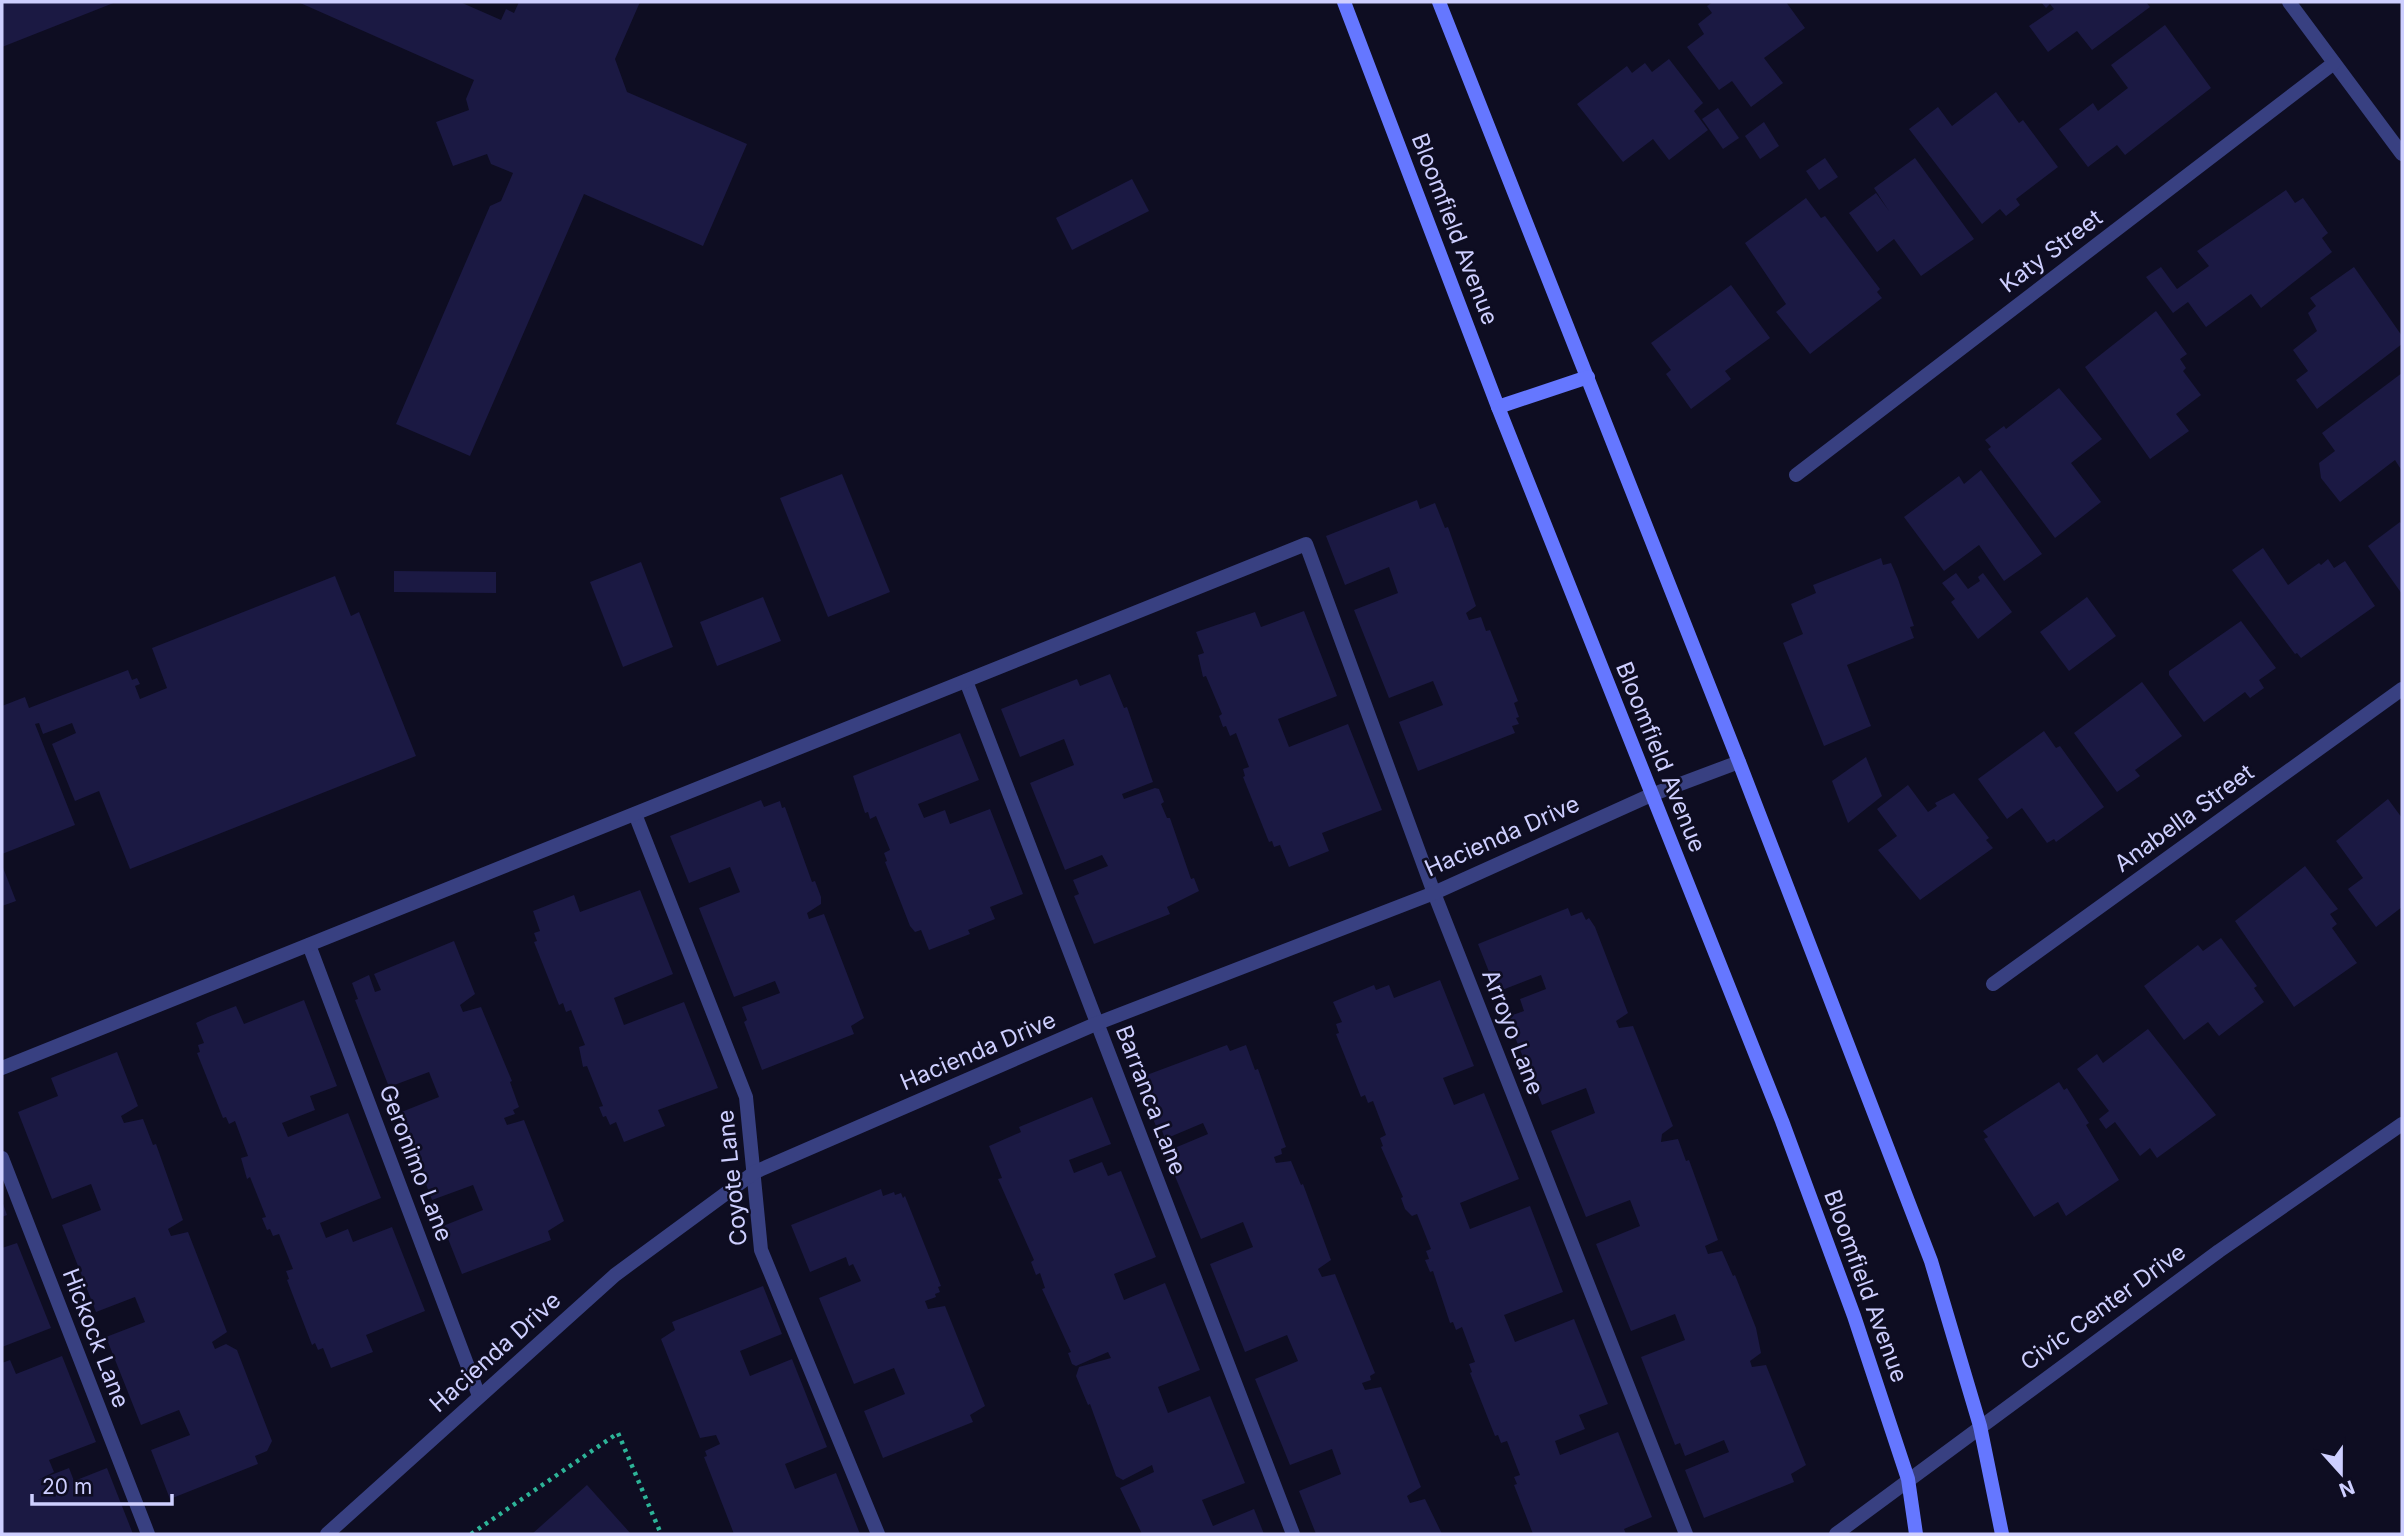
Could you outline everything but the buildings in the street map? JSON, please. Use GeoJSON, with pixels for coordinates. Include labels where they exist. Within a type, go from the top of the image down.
{"type":"FeatureCollection","features":[{"type":"Feature","properties":{"kind":"main road","name":"Bloomfield Avenue"},"geometry":{"type":"LineString","coordinates":[[1344,2],[1498,407],[1782,1121],[1854,1316],[1908,1479],[1916,1534]]}},
{"type":"Feature","properties":{"kind":"main road"},"geometry":{"type":"LineString","coordinates":[[1439,2],[1739,762],[1931,1261],[1980,1426],[2002,1534]]}},
{"type":"Feature","properties":{"kind":"main road"},"geometry":{"type":"LineString","coordinates":[[1498,407],[1588,377]]}},
{"type":"Feature","properties":{"kind":"street"},"geometry":{"type":"LineString","coordinates":[[2289,2],[2402,154]]}},
{"type":"Feature","properties":{"kind":"street","name":"Katy Street"},"geometry":{"type":"LineString","coordinates":[[1796,475],[2334,63]]}},
{"type":"Feature","properties":{"kind":"street","name":"Arroyo Lane"},"geometry":{"type":"LineString","coordinates":[[966,681],[1306,544],[1434,892],[1686,1534]]}},
{"type":"Feature","properties":{"kind":"street"},"geometry":{"type":"LineString","coordinates":[[2,1068],[966,681]]}},
{"type":"Feature","properties":{"kind":"street","name":"Barranca Lane"},"geometry":{"type":"LineString","coordinates":[[966,681],[1293,1534]]}},
{"type":"Feature","properties":{"kind":"street","name":"Anabella Street"},"geometry":{"type":"LineString","coordinates":[[1993,984],[2402,689]]}},
{"type":"Feature","properties":{"kind":"street","name":"Hacienda Drive"},"geometry":{"type":"LineString","coordinates":[[327,1534],[615,1275],[755,1172],[1098,1023],[1434,892],[1651,795],[1739,762]]}},
{"type":"Feature","properties":{"kind":"street","name":"Coyote Lane"},"geometry":{"type":"LineString","coordinates":[[635,814],[746,1097],[761,1250],[878,1534]]}},
{"type":"Feature","properties":{"kind":"street","name":"Geronimo Lane"},"geometry":{"type":"LineString","coordinates":[[309,945],[479,1396]]}},
{"type":"Feature","properties":{"kind":"street","name":"Civic Center Drive"},"geometry":{"type":"LineString","coordinates":[[1836,1534],[2219,1251],[2402,1124]]}},
{"type":"Feature","properties":{"kind":"street","name":"Hickock Lane"},"geometry":{"type":"LineString","coordinates":[[2,1158],[148,1534]]}},
{"type":"Feature","properties":{"kind":"path"},"geometry":{"type":"LineString","coordinates":[[471,1534],[618,1433],[661,1534]]}}]}
